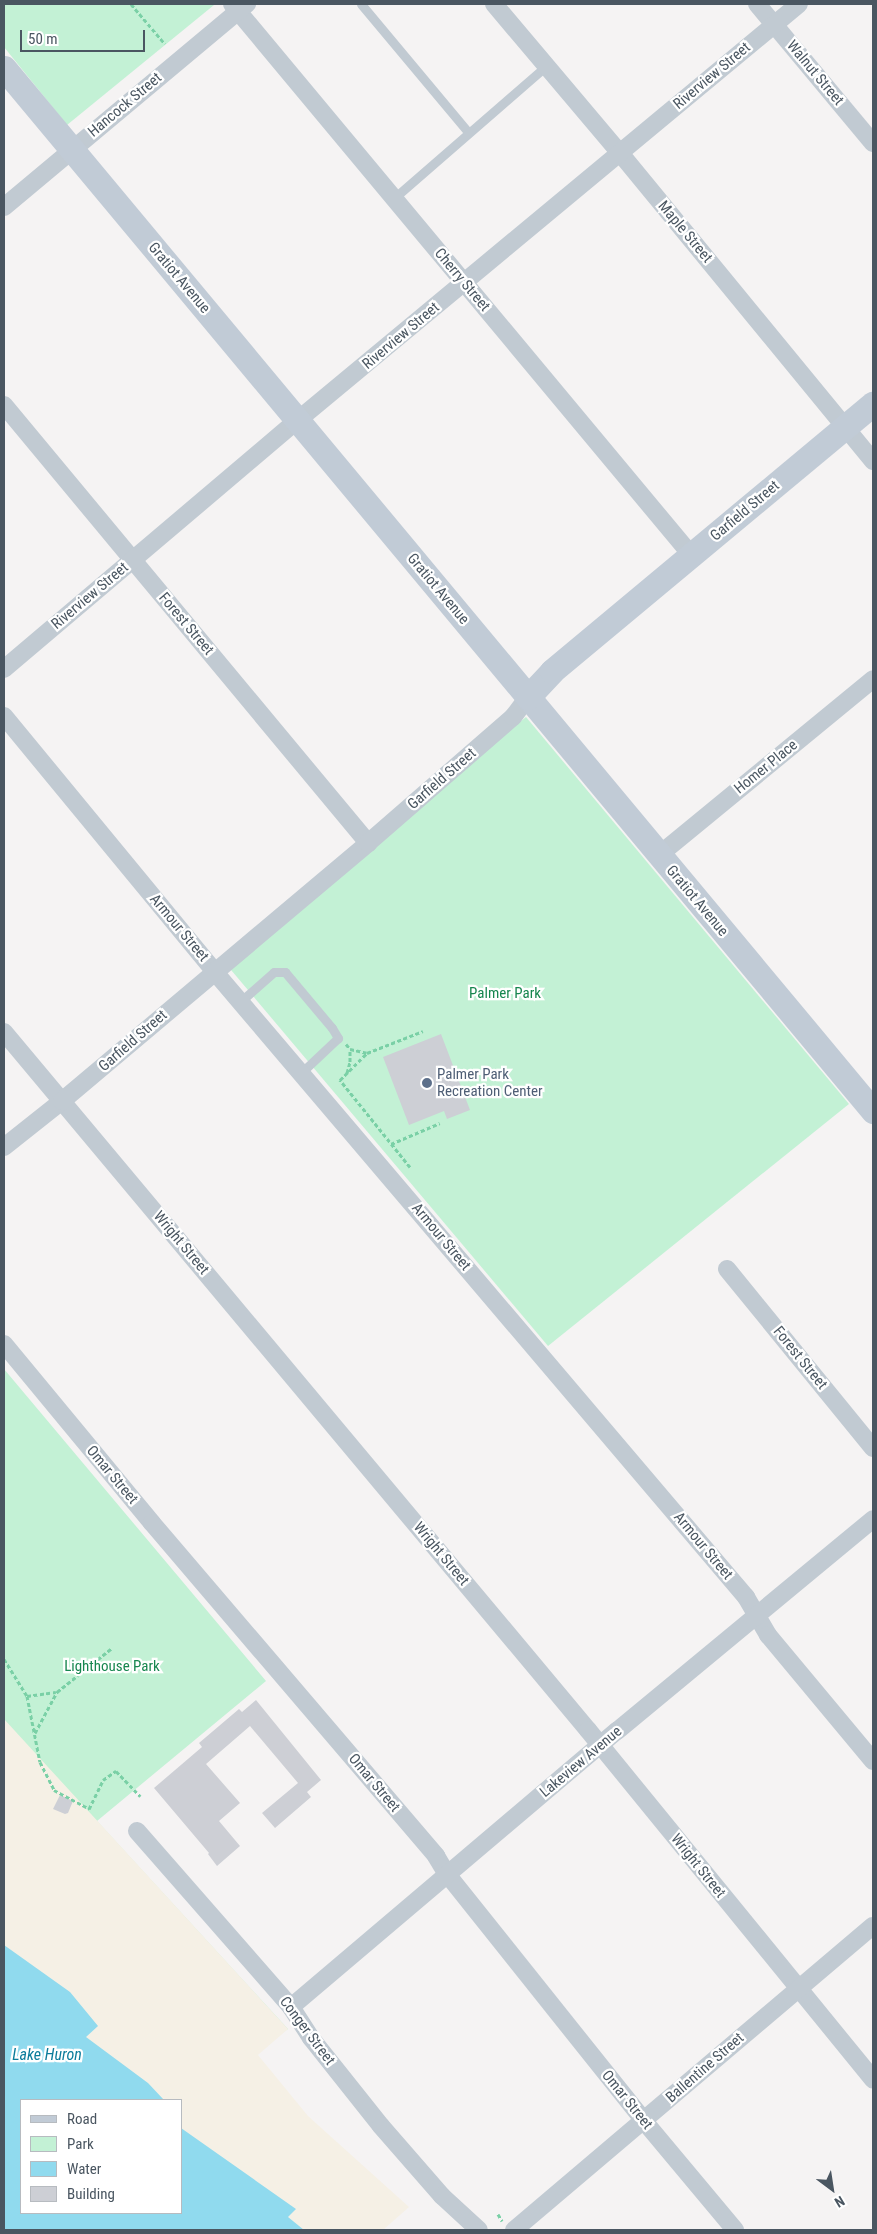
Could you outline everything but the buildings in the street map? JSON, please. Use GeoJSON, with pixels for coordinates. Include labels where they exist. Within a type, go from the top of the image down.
{"type":"FeatureCollection","features":[{"type":"Feature","properties":{"kind":"street","name":"Maple Street"},"geometry":{"type":"LineString","coordinates":[[494,4],[846,426],[873,462]]}},
{"type":"Feature","properties":{"kind":"street","name":"Walnut Street"},"geometry":{"type":"LineString","coordinates":[[757,4],[873,142]]}},
{"type":"Feature","properties":{"kind":"street","name":"Riverview Street"},"geometry":{"type":"LineString","coordinates":[[4,669],[298,420],[799,4]]}},
{"type":"Feature","properties":{"kind":"street","name":"Hancock Street"},"geometry":{"type":"LineString","coordinates":[[4,207],[73,150],[239,6]]}},
{"type":"Feature","properties":{"kind":"street","name":"Cherry Street"},"geometry":{"type":"LineString","coordinates":[[239,6],[393,198],[692,556]]}},
{"type":"Feature","properties":{"kind":"street","name":"Gratiot Avenue"},"geometry":{"type":"LineString","coordinates":[[4,68],[873,1111]]}},
{"type":"Feature","properties":{"kind":"street","name":"Garfield Street"},"geometry":{"type":"LineString","coordinates":[[4,1147],[62,1102],[514,718],[528,697],[552,672],[873,404]]}},
{"type":"Feature","properties":{"kind":"street","name":"Forest Street"},"geometry":{"type":"LineString","coordinates":[[4,405],[368,842]]}},
{"type":"Feature","properties":{"kind":"street","name":"Homer Place"},"geometry":{"type":"LineString","coordinates":[[659,855],[873,679]]}},
{"type":"Feature","properties":{"kind":"street","name":"Armour Street"},"geometry":{"type":"LineString","coordinates":[[4,716],[214,971],[302,1072],[746,1597],[768,1634],[873,1761]]}},
{"type":"Feature","properties":{"kind":"street","name":"Wright Street"},"geometry":{"type":"LineString","coordinates":[[4,1032],[600,1746],[873,2079]]}},
{"type":"Feature","properties":{"kind":"street","name":"Forest Street"},"geometry":{"type":"LineString","coordinates":[[727,1269],[873,1448]]}},
{"type":"Feature","properties":{"kind":"street","name":"Omar Street"},"geometry":{"type":"LineString","coordinates":[[4,1344],[152,1523],[436,1856],[447,1874],[644,2121],[735,2230]]}},
{"type":"Feature","properties":{"kind":"street","name":"Lakeview Avenue"},"geometry":{"type":"LineString","coordinates":[[291,2007],[447,1874],[873,1519]]}},
{"type":"Feature","properties":{"kind":"street","name":"Conger Street"},"geometry":{"type":"LineString","coordinates":[[137,1831],[291,2007],[311,2038],[381,2126],[442,2196],[479,2230]]}},
{"type":"Feature","properties":{"kind":"street","name":"Ballentine Street"},"geometry":{"type":"LineString","coordinates":[[514,2230],[873,1926]]}},
{"type":"Feature","properties":{"kind":"lane"},"geometry":{"type":"LineString","coordinates":[[361,4],[468,132]]}},
{"type":"Feature","properties":{"kind":"lane"},"geometry":{"type":"LineString","coordinates":[[393,198],[546,66]]}},
{"type":"Feature","properties":{"kind":"lane"},"geometry":{"type":"LineString","coordinates":[[241,1001],[274,972],[285,972],[332,1028],[338,1038],[302,1072]]}},
{"type":"Feature","properties":{"kind":"path"},"geometry":{"type":"LineString","coordinates":[[131,4],[165,44]]}},
{"type":"Feature","properties":{"kind":"path"},"geometry":{"type":"LineString","coordinates":[[410,1166],[340,1080],[368,1053],[423,1031]]}},
{"type":"Feature","properties":{"kind":"path"},"geometry":{"type":"LineString","coordinates":[[338,1038],[350,1049],[368,1053]]}},
{"type":"Feature","properties":{"kind":"path"},"geometry":{"type":"LineString","coordinates":[[346,1074],[350,1062],[350,1049]]}},
{"type":"Feature","properties":{"kind":"path"},"geometry":{"type":"LineString","coordinates":[[391,1144],[440,1123]]}},
{"type":"Feature","properties":{"kind":"path"},"geometry":{"type":"LineString","coordinates":[[35,1734],[56,1692],[112,1648]]}},
{"type":"Feature","properties":{"kind":"path"},"geometry":{"type":"LineString","coordinates":[[4,1659],[27,1696],[40,1762],[54,1790],[90,1809],[103,1780],[116,1771],[140,1796]]}},
{"type":"Feature","properties":{"kind":"path"},"geometry":{"type":"LineString","coordinates":[[27,1696],[56,1692]]}},
{"type":"Feature","properties":{"kind":"green space"},"geometry":{"type":"Polygon","coordinates":[[[4,4],[214,5],[67,125],[4,47],[4,4]]]}},
{"type":"Feature","properties":{"kind":"green space","name":"Palmer Park"},"geometry":{"type":"Polygon","coordinates":[[[526,717],[849,1104],[548,1346],[226,964],[526,717]]]}},
{"type":"Feature","properties":{"kind":"green space","name":"Lighthouse Park"},"geometry":{"type":"Polygon","coordinates":[[[4,1369],[266,1681],[97,1821],[288,2029],[180,2099],[4,1945],[4,1369]]]}},
{"type":"Feature","properties":{"kind":"sand"},"geometry":{"type":"Polygon","coordinates":[[[4,1719],[288,2029],[258,2055],[308,2116],[409,2207],[383,2230],[272,2230],[182,2160],[182,2099],[107,2099],[4,1982],[4,1719]]]}},
{"type":"Feature","properties":{"kind":"water","name":"Lake Huron"},"geometry":{"type":"Polygon","coordinates":[[[4,1945],[70,1992],[98,2026],[86,2037],[148,2083],[163,2099],[20,2099],[20,2214],[182,2214],[182,2129],[296,2209],[288,2217],[304,2230],[4,2230],[4,1945]]]}},
{"type":"Feature","properties":{"kind":"place","name":"Palmer Park Recreation Center"},"geometry":{"type":"Point","coordinates":[427,1083]}}]}
